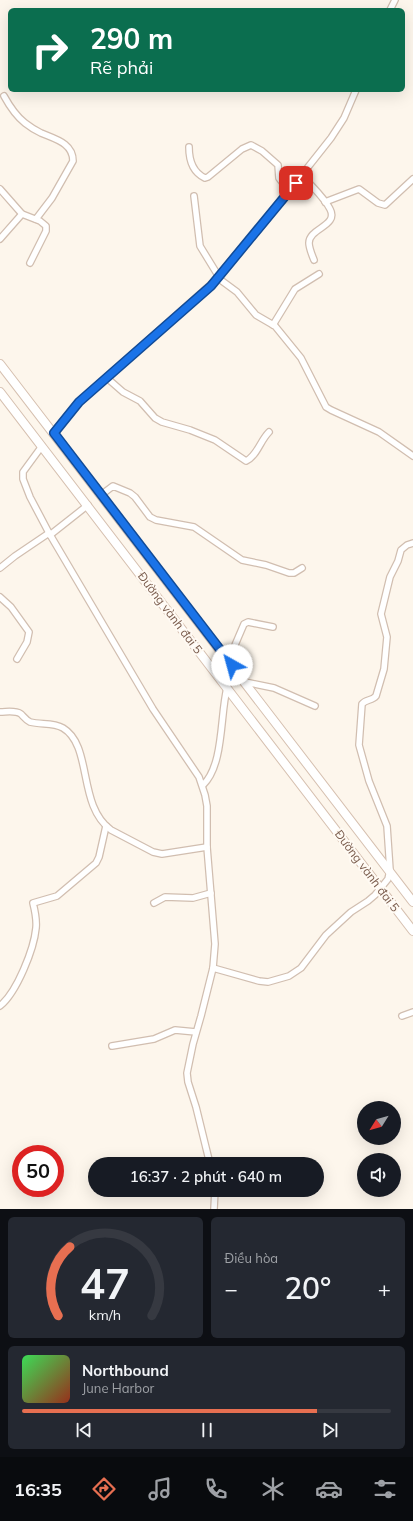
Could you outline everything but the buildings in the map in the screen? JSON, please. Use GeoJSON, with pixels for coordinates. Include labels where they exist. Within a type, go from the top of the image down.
{"type":"FeatureCollection","features":[{"type":"Feature","properties":{"kind":"main road","name":"Đường vành đai 5"},"geometry":{"type":"LineString","coordinates":[[0,364],[413,902]]}},
{"type":"Feature","properties":{"kind":"main road","name":"Đường vành đai 5"},"geometry":{"type":"LineString","coordinates":[[0,392],[413,931]]}},
{"type":"Feature","properties":{"kind":"street"},"geometry":{"type":"LineString","coordinates":[[54,433],[79,402],[218,278],[232,258],[260,228],[338,129],[355,92]]}},
{"type":"Feature","properties":{"kind":"street"},"geometry":{"type":"LineString","coordinates":[[4,96],[14,113],[24,122],[35,130],[64,143],[72,152],[73,161],[52,198],[36,219]]}},
{"type":"Feature","properties":{"kind":"street"},"geometry":{"type":"LineString","coordinates":[[190,147],[190,162],[192,167],[205,178],[220,168],[242,149],[251,145],[256,147],[270,156],[278,164],[279,178],[289,191]]}},
{"type":"Feature","properties":{"kind":"street"},"geometry":{"type":"LineString","coordinates":[[302,176],[325,202],[332,213],[331,218],[309,240],[308,244],[314,260]]}},
{"type":"Feature","properties":{"kind":"street"},"geometry":{"type":"LineString","coordinates":[[325,202],[359,189],[378,203],[385,205],[413,180]]}},
{"type":"Feature","properties":{"kind":"street"},"geometry":{"type":"LineString","coordinates":[[0,189],[22,214],[36,219],[46,226],[46,231],[30,263]]}},
{"type":"Feature","properties":{"kind":"street"},"geometry":{"type":"LineString","coordinates":[[194,196],[200,246],[218,278],[237,292],[256,315],[273,325],[301,358],[326,407],[379,432],[413,456]]}},
{"type":"Feature","properties":{"kind":"street"},"geometry":{"type":"LineString","coordinates":[[0,238],[22,214]]}},
{"type":"Feature","properties":{"kind":"street"},"geometry":{"type":"LineString","coordinates":[[273,325],[295,289],[319,274]]}},
{"type":"Feature","properties":{"kind":"street"},"geometry":{"type":"LineString","coordinates":[[107,378],[122,392],[140,401],[154,418],[215,440],[246,461],[256,453],[260,443],[269,432]]}},
{"type":"Feature","properties":{"kind":"street"},"geometry":{"type":"LineString","coordinates":[[42,446],[25,467],[23,472],[23,479],[30,497],[49,534],[155,714],[194,768],[203,785],[207,806],[207,847],[215,933],[213,968],[187,1073],[188,1082],[208,1157]]}},
{"type":"Feature","properties":{"kind":"street"},"geometry":{"type":"LineString","coordinates":[[101,495],[113,486],[130,493],[139,501],[150,517],[156,520],[194,528],[242,560],[262,564],[289,573],[302,568]]}},
{"type":"Feature","properties":{"kind":"street"},"geometry":{"type":"LineString","coordinates":[[0,568],[88,506]]}},
{"type":"Feature","properties":{"kind":"street"},"geometry":{"type":"LineString","coordinates":[[213,968],[259,981],[268,982],[289,976],[300,968],[326,935],[352,912],[368,902],[388,879],[390,872],[387,826],[373,793],[359,745],[362,704],[366,701],[374,699],[376,696],[384,669],[387,637],[381,614],[390,577],[401,550],[407,545],[413,543]]}},
{"type":"Feature","properties":{"kind":"street"},"geometry":{"type":"LineString","coordinates":[[0,597],[11,607],[29,632],[27,642],[17,659]]}},
{"type":"Feature","properties":{"kind":"street"},"geometry":{"type":"LineString","coordinates":[[232,665],[235,645],[244,624],[248,622],[273,627]]}},
{"type":"Feature","properties":{"kind":"street"},"geometry":{"type":"LineString","coordinates":[[245,682],[274,688],[315,706]]}},
{"type":"Feature","properties":{"kind":"street"},"geometry":{"type":"LineString","coordinates":[[203,785],[210,776],[218,749],[227,688]]}},
{"type":"Feature","properties":{"kind":"street"},"geometry":{"type":"LineString","coordinates":[[0,712],[16,712],[31,722],[54,724],[62,727],[68,732],[73,738],[80,754],[89,796],[93,807],[106,826],[153,852],[162,854],[207,847]]}},
{"type":"Feature","properties":{"kind":"street"},"geometry":{"type":"LineString","coordinates":[[0,1006],[9,996],[25,967],[36,927],[33,903],[57,896],[96,863],[99,857],[106,826]]}},
{"type":"Feature","properties":{"kind":"street"},"geometry":{"type":"LineString","coordinates":[[154,903],[165,897],[193,898],[211,893]]}},
{"type":"Feature","properties":{"kind":"street"},"geometry":{"type":"LineString","coordinates":[[402,1016],[413,1012]]}},
{"type":"Feature","properties":{"kind":"street"},"geometry":{"type":"LineString","coordinates":[[112,1046],[154,1039],[175,1030],[196,1032]]}},
{"type":"Feature","properties":{"kind":"street"},"geometry":{"type":"LineString","coordinates":[[214,1209],[215,1197]]}},
{"type":"Feature","properties":{"kind":"route"},"geometry":{"type":"LineString","coordinates":[[232,665],[54,433],[79,402],[211,286],[232,258],[263,224],[296,183]]}}]}
